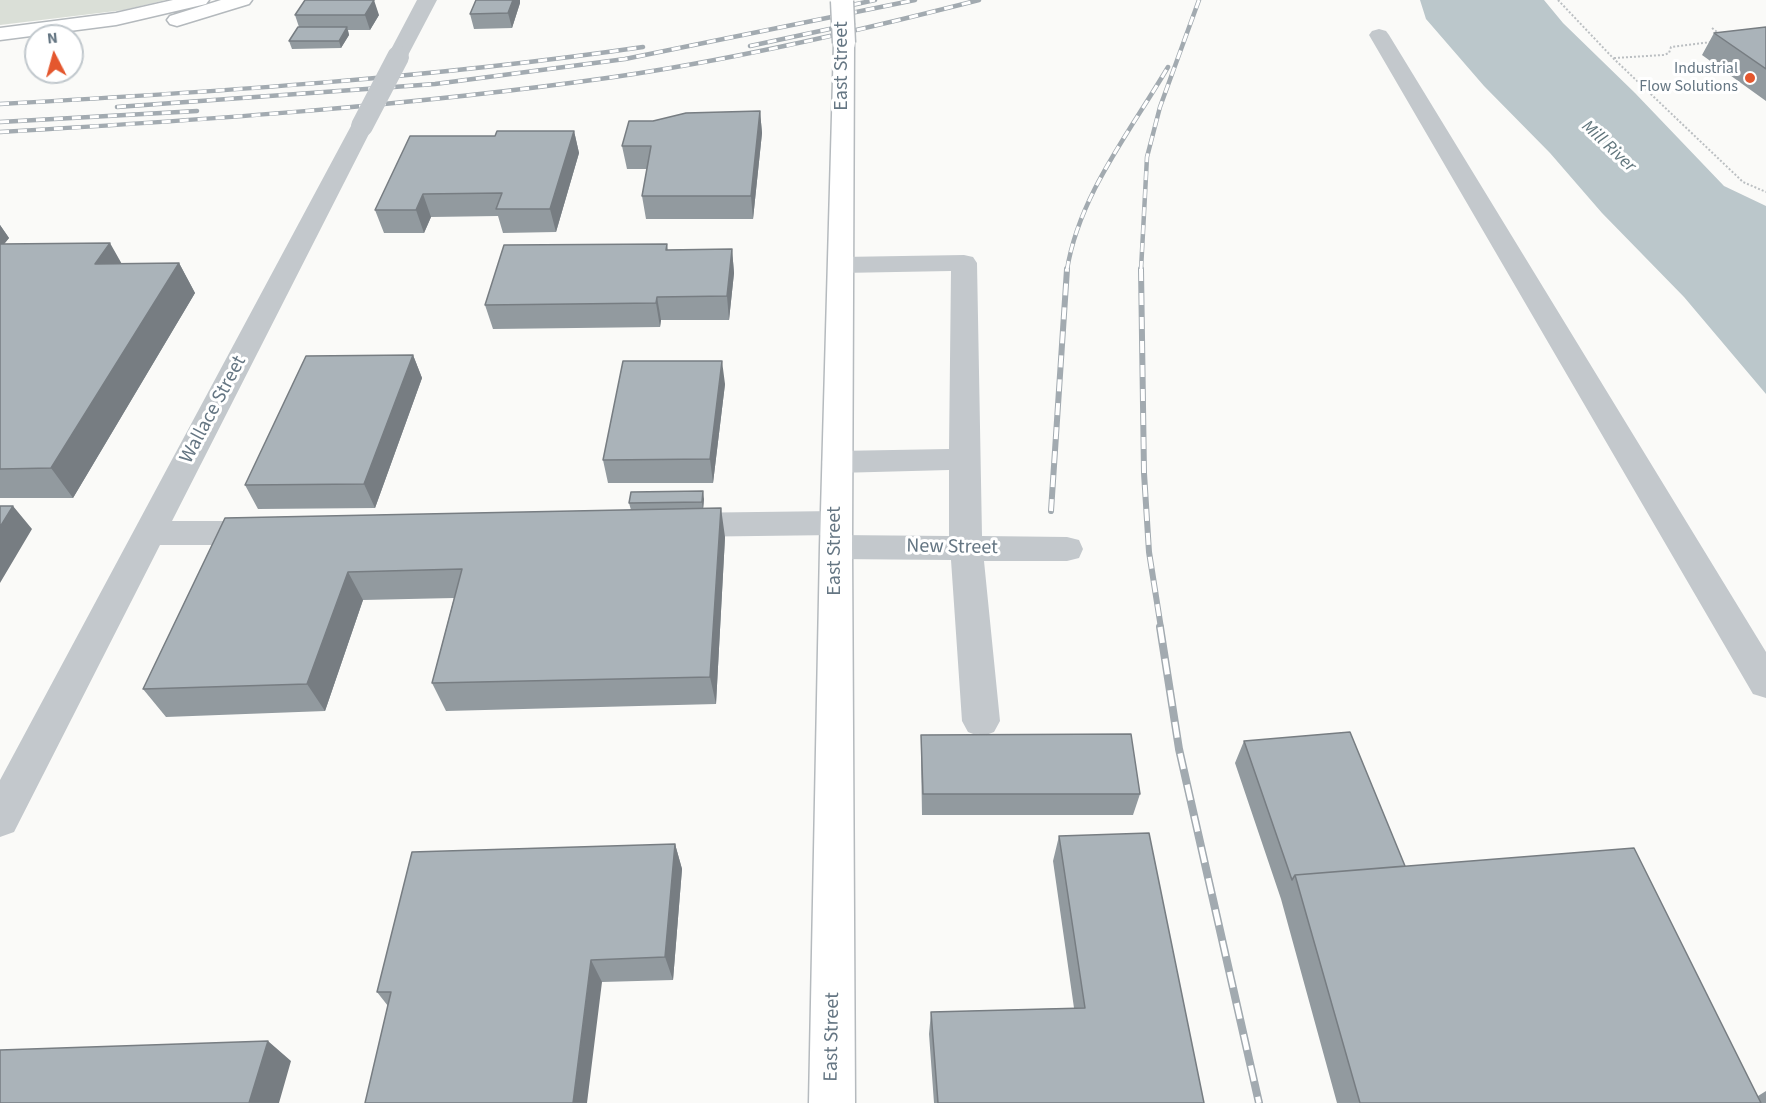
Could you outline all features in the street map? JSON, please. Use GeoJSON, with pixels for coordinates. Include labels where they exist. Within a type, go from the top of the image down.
{"type":"FeatureCollection","features":[{"type":"Feature","properties":{"kind":"main road"},"geometry":{"type":"LineString","coordinates":[[0,34],[116,19],[199,0]]}},
{"type":"Feature","properties":{"kind":"main road"},"geometry":{"type":"LineString","coordinates":[[84,37],[147,27],[242,0]]}},
{"type":"Feature","properties":{"kind":"main road","name":"East Street"},"geometry":{"type":"LineString","coordinates":[[832,1103],[836,535],[844,43],[842,0]]}},
{"type":"Feature","properties":{"kind":"main road"},"geometry":{"type":"LineString","coordinates":[[0,48],[24,45]]}},
{"type":"Feature","properties":{"kind":"street","name":"Wallace Street"},"geometry":{"type":"LineString","coordinates":[[0,819],[427,0]]}},
{"type":"Feature","properties":{"kind":"street"},"geometry":{"type":"LineString","coordinates":[[1379,35],[1766,683]]}},
{"type":"Feature","properties":{"kind":"street"},"geometry":{"type":"LineString","coordinates":[[841,265],[964,263],[966,549],[981,721]]}},
{"type":"Feature","properties":{"kind":"street"},"geometry":{"type":"LineString","coordinates":[[837,462],[965,459]]}},
{"type":"Feature","properties":{"kind":"street","name":"New Street"},"geometry":{"type":"LineString","coordinates":[[649,526],[836,535],[966,549],[1067,549]]}},
{"type":"Feature","properties":{"kind":"street"},"geometry":{"type":"LineString","coordinates":[[149,533],[193,535],[293,533]]}},
{"type":"Feature","properties":{"kind":"path"},"geometry":{"type":"LineString","coordinates":[[1558,0],[1613,58],[1743,182],[1766,192]]}},
{"type":"Feature","properties":{"kind":"path"},"geometry":{"type":"LineString","coordinates":[[1712,28],[1729,41]]}},
{"type":"Feature","properties":{"kind":"path"},"geometry":{"type":"LineString","coordinates":[[1613,58],[1664,55],[1669,53],[1671,47],[1717,42]]}},
{"type":"Feature","properties":{"kind":"shaded area"},"geometry":{"type":"Polygon","coordinates":[[[0,0],[166,0],[124,10],[0,25],[0,0]]]}},
{"type":"Feature","properties":{"kind":"water","name":"Mill River"},"geometry":{"type":"Polygon","coordinates":[[[1420,0],[1544,0],[1563,23],[1635,93],[1724,186],[1766,206],[1766,394],[1684,297],[1602,213],[1550,153],[1484,86],[1426,19],[1420,0]]]}},
{"type":"Feature","properties":{"kind":"building"},"geometry":{"type":"Polygon","coordinates":[[[305,0],[374,0],[365,15],[295,15],[305,0]]]}},
{"type":"Feature","properties":{"kind":"building"},"geometry":{"type":"Polygon","coordinates":[[[476,0],[513,0],[508,13],[470,14],[476,0]]]}},
{"type":"Feature","properties":{"kind":"building"},"geometry":{"type":"Polygon","coordinates":[[[298,27],[347,27],[339,41],[289,41],[298,27]]]}},
{"type":"Feature","properties":{"kind":"building"},"geometry":{"type":"Polygon","coordinates":[[[1766,27],[1766,69],[1714,33],[1766,27]]]}},
{"type":"Feature","properties":{"kind":"building"},"geometry":{"type":"Polygon","coordinates":[[[760,111],[751,196],[642,196],[651,146],[622,146],[629,121],[653,121],[686,113],[760,111]]]}},
{"type":"Feature","properties":{"kind":"building"},"geometry":{"type":"Polygon","coordinates":[[[497,131],[574,131],[550,209],[496,209],[502,193],[423,194],[416,210],[375,210],[410,136],[495,136],[497,131]]]}},
{"type":"Feature","properties":{"kind":"building"},"geometry":{"type":"Polygon","coordinates":[[[110,243],[95,264],[179,263],[51,468],[0,469],[0,244],[110,243]]]}},
{"type":"Feature","properties":{"kind":"building"},"geometry":{"type":"Polygon","coordinates":[[[667,244],[666,250],[732,249],[727,296],[657,297],[656,303],[485,305],[504,245],[667,244]]]}},
{"type":"Feature","properties":{"kind":"building"},"geometry":{"type":"Polygon","coordinates":[[[413,355],[364,484],[245,485],[306,356],[413,355]]]}},
{"type":"Feature","properties":{"kind":"building"},"geometry":{"type":"Polygon","coordinates":[[[623,361],[722,361],[710,459],[603,460],[623,361]]]}},
{"type":"Feature","properties":{"kind":"building"},"geometry":{"type":"Polygon","coordinates":[[[703,491],[702,502],[629,503],[631,492],[703,491]]]}},
{"type":"Feature","properties":{"kind":"building"},"geometry":{"type":"Polygon","coordinates":[[[0,506],[13,506],[0,527],[0,506]]]}},
{"type":"Feature","properties":{"kind":"building"},"geometry":{"type":"Polygon","coordinates":[[[721,508],[710,677],[432,683],[462,569],[348,572],[307,684],[143,689],[225,518],[721,508]]]}},
{"type":"Feature","properties":{"kind":"building"},"geometry":{"type":"Polygon","coordinates":[[[1350,732],[1405,866],[1295,875],[1292,880],[1244,741],[1350,732]]]}},
{"type":"Feature","properties":{"kind":"building"},"geometry":{"type":"Polygon","coordinates":[[[1131,734],[1140,794],[923,794],[921,735],[1131,734]]]}},
{"type":"Feature","properties":{"kind":"building"},"geometry":{"type":"Polygon","coordinates":[[[1149,833],[1204,1103],[938,1103],[931,1012],[1085,1008],[1059,836],[1149,833]]]}},
{"type":"Feature","properties":{"kind":"building"},"geometry":{"type":"Polygon","coordinates":[[[675,844],[665,957],[591,960],[573,1103],[365,1103],[391,992],[377,992],[412,852],[675,844]]]}},
{"type":"Feature","properties":{"kind":"building"},"geometry":{"type":"Polygon","coordinates":[[[1634,848],[1761,1103],[1360,1103],[1295,875],[1634,848]]]}},
{"type":"Feature","properties":{"kind":"building"},"geometry":{"type":"Polygon","coordinates":[[[268,1041],[249,1103],[0,1103],[0,1050],[268,1041]]]}},
{"type":"Feature","properties":{"kind":"railway"},"geometry":{"type":"LineString","coordinates":[[852,5],[875,0]]}},
{"type":"Feature","properties":{"kind":"railway"},"geometry":{"type":"LineString","coordinates":[[117,107],[435,84],[625,59],[915,0]]}},
{"type":"Feature","properties":{"kind":"railway"},"geometry":{"type":"LineString","coordinates":[[0,132],[307,111],[461,96],[614,77],[706,62],[797,43],[979,0]]}},
{"type":"Feature","properties":{"kind":"railway"},"geometry":{"type":"LineString","coordinates":[[1141,270],[1147,157],[1160,107],[1199,0]]}},
{"type":"Feature","properties":{"kind":"railway"},"geometry":{"type":"LineString","coordinates":[[750,46],[853,24]]}},
{"type":"Feature","properties":{"kind":"railway"},"geometry":{"type":"LineString","coordinates":[[0,104],[322,83],[483,67],[643,47]]}},
{"type":"Feature","properties":{"kind":"railway"},"geometry":{"type":"LineString","coordinates":[[1067,270],[1073,242],[1094,190],[1168,67]]}},
{"type":"Feature","properties":{"kind":"railway"},"geometry":{"type":"LineString","coordinates":[[0,122],[197,111]]}},
{"type":"Feature","properties":{"kind":"railway"},"geometry":{"type":"LineString","coordinates":[[1051,511],[1067,269]]}},
{"type":"Feature","properties":{"kind":"railway"},"geometry":{"type":"LineString","coordinates":[[1141,270],[1144,473],[1149,552],[1161,628]]}},
{"type":"Feature","properties":{"kind":"railway"},"geometry":{"type":"LineString","coordinates":[[1160,627],[1179,749],[1259,1103]]}},
{"type":"Feature","properties":{"kind":"place","name":"Industrial Flow Solutions"},"geometry":{"type":"Point","coordinates":[1750,78]}}]}
